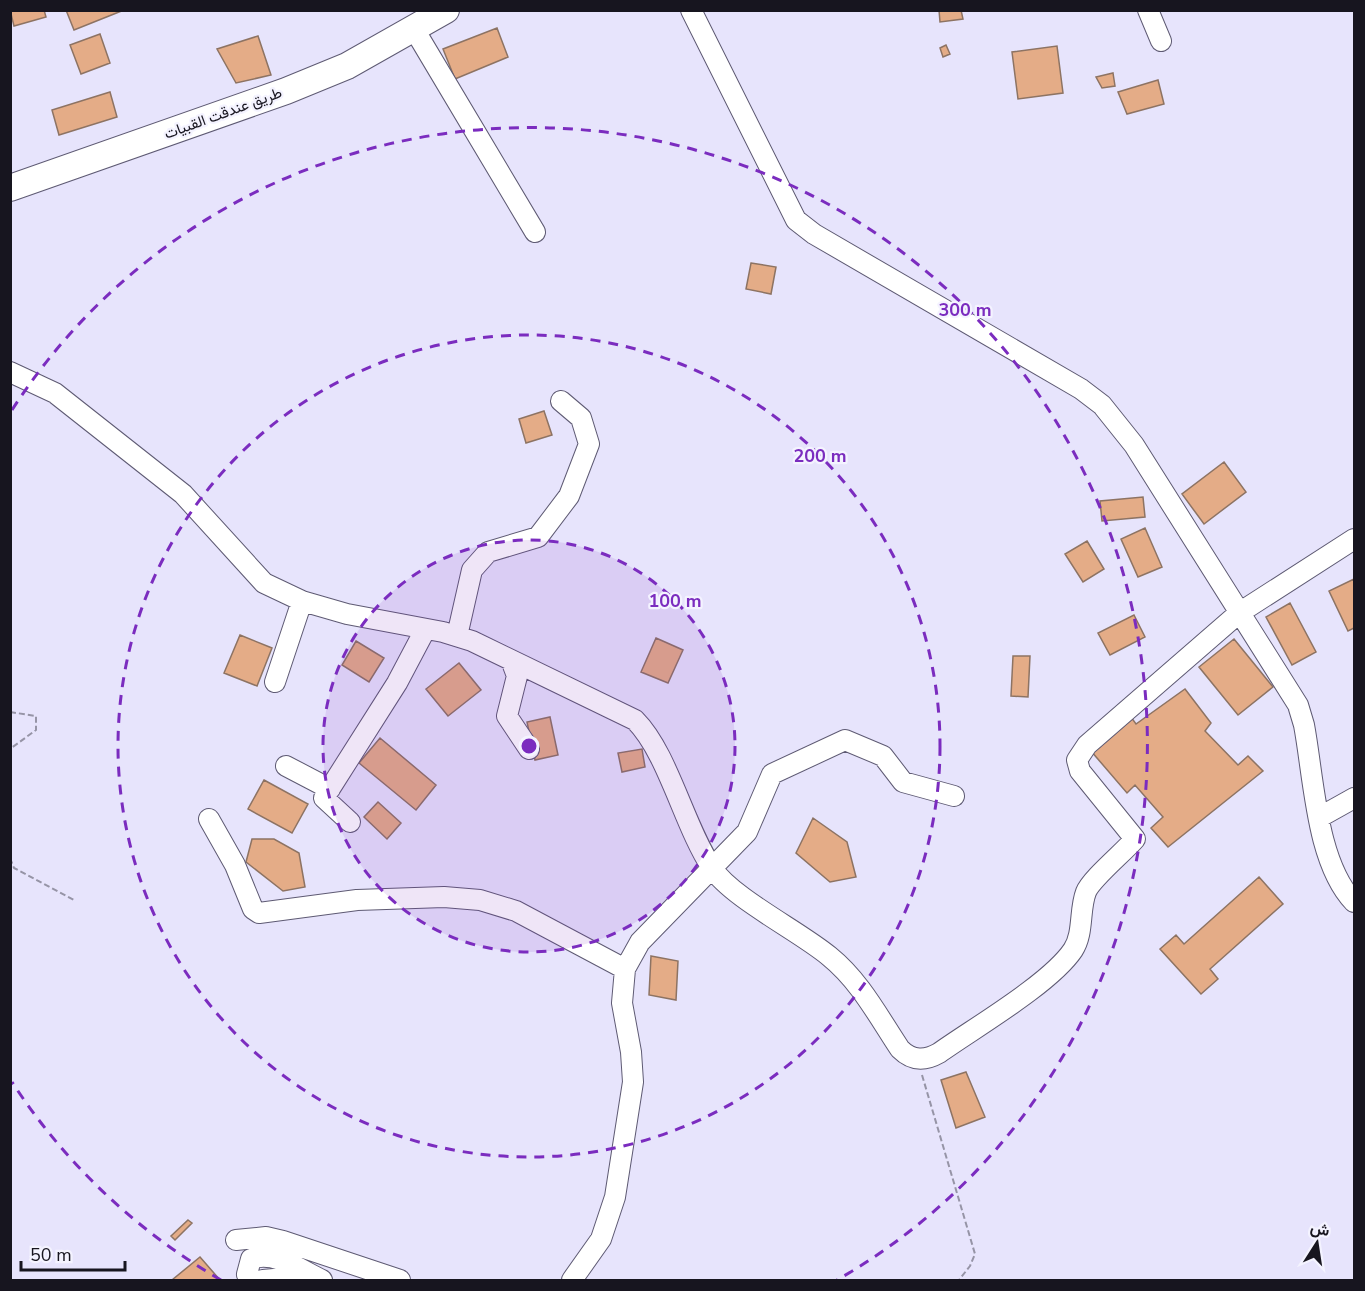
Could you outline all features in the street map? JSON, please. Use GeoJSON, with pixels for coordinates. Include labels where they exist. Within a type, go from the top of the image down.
{"type":"FeatureCollection","features":[{"type":"Feature","properties":{"kind":"main road","name":"طريق عندقت القبيات"},"geometry":{"type":"LineString","coordinates":[[10,188],[286,91],[347,66],[428,18]]}},
{"type":"Feature","properties":{"kind":"street"},"geometry":{"type":"LineString","coordinates":[[691,10],[796,220],[814,234],[1038,363],[1102,405],[1134,446],[1298,705],[1304,725],[1320,817],[1332,869],[1342,889],[1354,902]]}},
{"type":"Feature","properties":{"kind":"street"},"geometry":{"type":"LineString","coordinates":[[1148,10],[1161,41]]}},
{"type":"Feature","properties":{"kind":"street"},"geometry":{"type":"LineString","coordinates":[[428,18],[535,232]]}},
{"type":"Feature","properties":{"kind":"street"},"geometry":{"type":"LineString","coordinates":[[10,372],[44,387],[66,402],[197,507],[254,574],[272,587],[302,601],[457,636],[624,713],[645,729],[685,816],[713,869],[735,890],[840,965],[863,992],[900,1049],[906,1055],[917,1058],[930,1058],[939,1053],[1018,998],[1072,951],[1078,940],[1088,888],[1135,839],[1080,771],[1077,759],[1087,745],[1239,614],[1354,539]]}},
{"type":"Feature","properties":{"kind":"street"},"geometry":{"type":"LineString","coordinates":[[457,636],[472,570],[488,552],[538,537],[569,496],[589,444],[580,418],[561,401]]}},
{"type":"Feature","properties":{"kind":"street"},"geometry":{"type":"LineString","coordinates":[[275,682],[302,601]]}},
{"type":"Feature","properties":{"kind":"street"},"geometry":{"type":"LineString","coordinates":[[350,822],[324,798],[397,683],[425,630]]}},
{"type":"Feature","properties":{"kind":"street"},"geometry":{"type":"LineString","coordinates":[[511,660],[517,676],[507,716],[529,749]]}},
{"type":"Feature","properties":{"kind":"street"},"geometry":{"type":"LineString","coordinates":[[572,1281],[602,1239],[615,1197],[633,1082],[631,1052],[622,1003],[625,969],[640,942],[747,832],[772,774],[845,740],[883,756],[903,782],[954,796]]}},
{"type":"Feature","properties":{"kind":"street"},"geometry":{"type":"LineString","coordinates":[[286,766],[330,789]]}},
{"type":"Feature","properties":{"kind":"street"},"geometry":{"type":"LineString","coordinates":[[1320,817],[1354,798]]}},
{"type":"Feature","properties":{"kind":"street"},"geometry":{"type":"LineString","coordinates":[[209,819],[235,865],[253,909],[259,913],[357,900],[444,897],[480,900],[516,911],[625,969]]}},
{"type":"Feature","properties":{"kind":"street"},"geometry":{"type":"LineString","coordinates":[[236,1240],[266,1237],[274,1239],[400,1281]]}},
{"type":"Feature","properties":{"kind":"street"},"geometry":{"type":"LineString","coordinates":[[254,1281],[247,1274],[251,1259],[262,1255],[287,1263],[322,1281],[297,1278],[263,1281]]}},
{"type":"Feature","properties":{"kind":"path"},"geometry":{"type":"LineString","coordinates":[[10,712],[36,716],[36,730],[10,750]]}},
{"type":"Feature","properties":{"kind":"path"},"geometry":{"type":"LineString","coordinates":[[10,858],[14,868],[74,900]]}},
{"type":"Feature","properties":{"kind":"path"},"geometry":{"type":"LineString","coordinates":[[917,1058],[975,1254],[970,1266],[958,1281]]}},
{"type":"Feature","properties":{"kind":"building"},"geometry":{"type":"Polygon","coordinates":[[[10,10],[44,10],[46,17],[14,26],[10,10]]]}},
{"type":"Feature","properties":{"kind":"building"},"geometry":{"type":"Polygon","coordinates":[[[66,10],[124,10],[74,30],[66,10]]]}},
{"type":"Feature","properties":{"kind":"building"},"geometry":{"type":"Polygon","coordinates":[[[939,10],[961,10],[963,19],[940,22],[939,10]]]}},
{"type":"Feature","properties":{"kind":"building"},"geometry":{"type":"Polygon","coordinates":[[[497,28],[508,57],[455,79],[443,49],[497,28]]]}},
{"type":"Feature","properties":{"kind":"building"},"geometry":{"type":"Polygon","coordinates":[[[100,34],[110,63],[81,74],[70,45],[100,34]]]}},
{"type":"Feature","properties":{"kind":"building"},"geometry":{"type":"Polygon","coordinates":[[[258,36],[271,75],[236,83],[217,49],[258,36]]]}},
{"type":"Feature","properties":{"kind":"building"},"geometry":{"type":"Polygon","coordinates":[[[946,45],[950,54],[943,57],[940,48],[946,45]]]}},
{"type":"Feature","properties":{"kind":"building"},"geometry":{"type":"Polygon","coordinates":[[[1057,46],[1063,93],[1018,99],[1012,52],[1057,46]]]}},
{"type":"Feature","properties":{"kind":"building"},"geometry":{"type":"Polygon","coordinates":[[[1113,73],[1115,86],[1102,88],[1096,77],[1113,73]]]}},
{"type":"Feature","properties":{"kind":"building"},"geometry":{"type":"Polygon","coordinates":[[[1158,80],[1164,104],[1127,114],[1118,92],[1158,80]]]}},
{"type":"Feature","properties":{"kind":"building"},"geometry":{"type":"Polygon","coordinates":[[[110,92],[117,117],[59,135],[52,110],[110,92]]]}},
{"type":"Feature","properties":{"kind":"building"},"geometry":{"type":"Polygon","coordinates":[[[751,263],[776,267],[771,294],[746,289],[751,263]]]}},
{"type":"Feature","properties":{"kind":"building"},"geometry":{"type":"Polygon","coordinates":[[[544,411],[552,435],[526,443],[519,419],[544,411]]]}},
{"type":"Feature","properties":{"kind":"building"},"geometry":{"type":"Polygon","coordinates":[[[1224,462],[1246,492],[1204,524],[1182,494],[1224,462]]]}},
{"type":"Feature","properties":{"kind":"building"},"geometry":{"type":"Polygon","coordinates":[[[1143,497],[1145,517],[1102,521],[1100,501],[1143,497]]]}},
{"type":"Feature","properties":{"kind":"building"},"geometry":{"type":"Polygon","coordinates":[[[1145,528],[1162,567],[1138,577],[1121,539],[1145,528]]]}},
{"type":"Feature","properties":{"kind":"building"},"geometry":{"type":"Polygon","coordinates":[[[1087,541],[1104,569],[1083,582],[1065,554],[1087,541]]]}},
{"type":"Feature","properties":{"kind":"building"},"geometry":{"type":"Polygon","coordinates":[[[1354,579],[1354,628],[1348,631],[1329,591],[1354,579]]]}},
{"type":"Feature","properties":{"kind":"building"},"geometry":{"type":"Polygon","coordinates":[[[1290,603],[1316,652],[1292,665],[1266,617],[1290,603]]]}},
{"type":"Feature","properties":{"kind":"building"},"geometry":{"type":"Polygon","coordinates":[[[1134,615],[1145,637],[1110,655],[1098,633],[1134,615]]]}},
{"type":"Feature","properties":{"kind":"building"},"geometry":{"type":"Polygon","coordinates":[[[240,635],[272,648],[257,686],[224,673],[240,635]]]}},
{"type":"Feature","properties":{"kind":"building"},"geometry":{"type":"Polygon","coordinates":[[[656,638],[683,650],[668,683],[641,672],[656,638]]]}},
{"type":"Feature","properties":{"kind":"building"},"geometry":{"type":"Polygon","coordinates":[[[1234,639],[1273,687],[1238,715],[1199,667],[1234,639]]]}},
{"type":"Feature","properties":{"kind":"building"},"geometry":{"type":"Polygon","coordinates":[[[356,641],[384,658],[369,682],[342,665],[356,641]]]}},
{"type":"Feature","properties":{"kind":"building"},"geometry":{"type":"Polygon","coordinates":[[[1013,656],[1030,656],[1028,697],[1011,696],[1013,656]]]}},
{"type":"Feature","properties":{"kind":"building"},"geometry":{"type":"Polygon","coordinates":[[[459,663],[481,690],[448,716],[426,689],[459,663]]]}},
{"type":"Feature","properties":{"kind":"building"},"geometry":{"type":"Polygon","coordinates":[[[1185,689],[1211,723],[1205,731],[1238,765],[1248,756],[1263,771],[1168,847],[1151,828],[1163,817],[1135,785],[1127,793],[1091,751],[1131,717],[1136,724],[1185,689]]]}},
{"type":"Feature","properties":{"kind":"building"},"geometry":{"type":"Polygon","coordinates":[[[550,717],[558,755],[535,760],[527,722],[550,717]]]}},
{"type":"Feature","properties":{"kind":"building"},"geometry":{"type":"Polygon","coordinates":[[[380,738],[436,785],[416,810],[359,763],[380,738]]]}},
{"type":"Feature","properties":{"kind":"building"},"geometry":{"type":"Polygon","coordinates":[[[642,749],[645,767],[622,772],[618,753],[642,749]]]}},
{"type":"Feature","properties":{"kind":"building"},"geometry":{"type":"Polygon","coordinates":[[[264,780],[308,804],[292,833],[248,809],[264,780]]]}},
{"type":"Feature","properties":{"kind":"building"},"geometry":{"type":"Polygon","coordinates":[[[378,802],[401,823],[387,839],[364,817],[378,802]]]}},
{"type":"Feature","properties":{"kind":"building"},"geometry":{"type":"Polygon","coordinates":[[[813,818],[847,842],[856,877],[830,882],[796,853],[813,818]]]}},
{"type":"Feature","properties":{"kind":"building"},"geometry":{"type":"Polygon","coordinates":[[[252,839],[274,839],[299,853],[305,887],[283,891],[246,862],[252,839]]]}},
{"type":"Feature","properties":{"kind":"building"},"geometry":{"type":"Polygon","coordinates":[[[1259,877],[1283,904],[1210,969],[1218,979],[1201,994],[1160,949],[1176,935],[1184,944],[1259,877]]]}},
{"type":"Feature","properties":{"kind":"building"},"geometry":{"type":"Polygon","coordinates":[[[651,956],[678,961],[676,1000],[649,995],[651,956]]]}},
{"type":"Feature","properties":{"kind":"building"},"geometry":{"type":"Polygon","coordinates":[[[966,1072],[985,1117],[956,1128],[941,1080],[966,1072]]]}},
{"type":"Feature","properties":{"kind":"building"},"geometry":{"type":"Polygon","coordinates":[[[188,1220],[192,1223],[175,1240],[171,1236],[188,1220]]]}},
{"type":"Feature","properties":{"kind":"building"},"geometry":{"type":"Polygon","coordinates":[[[200,1257],[220,1280],[172,1280],[200,1257]]]}}]}
